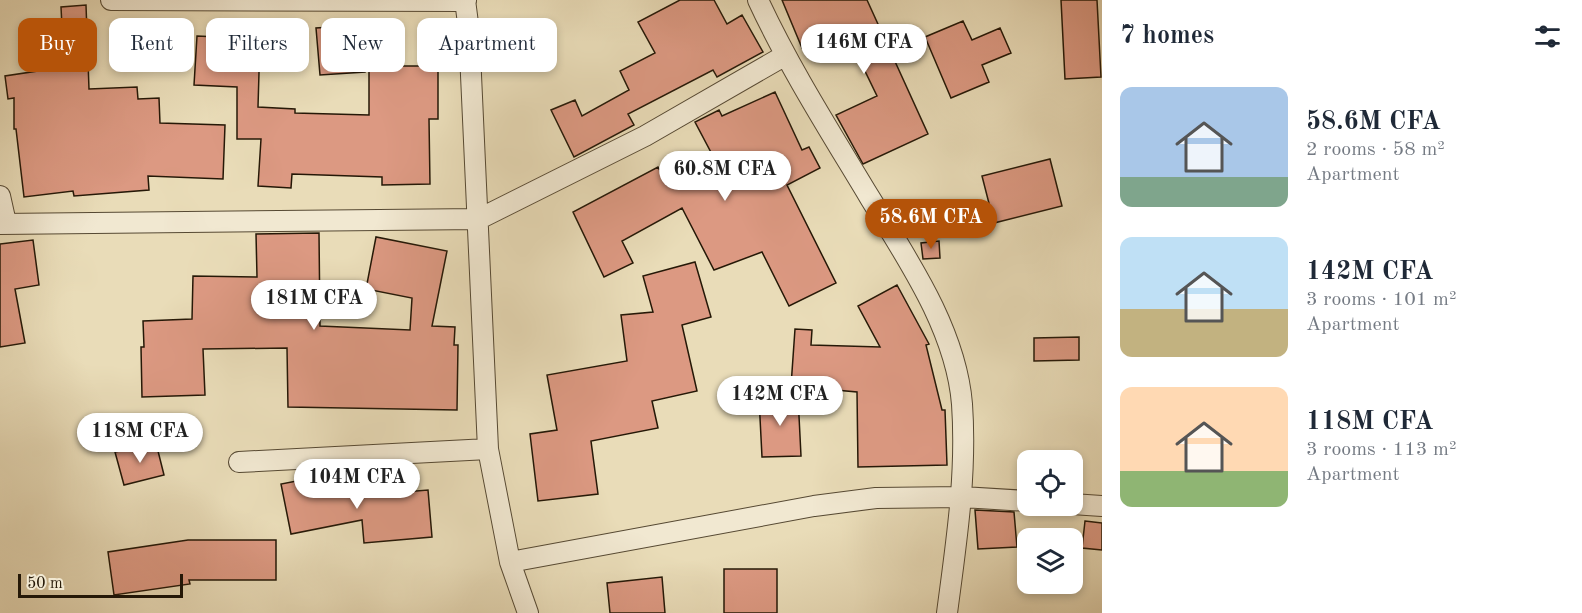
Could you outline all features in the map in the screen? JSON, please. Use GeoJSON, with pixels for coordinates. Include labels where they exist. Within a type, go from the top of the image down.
{"type":"FeatureCollection","features":[{"type":"Feature","properties":{"kind":"street"},"geometry":{"type":"LineString","coordinates":[[111,0],[466,1],[488,449],[510,562],[528,613]]}},
{"type":"Feature","properties":{"kind":"street"},"geometry":{"type":"LineString","coordinates":[[758,0],[784,56],[901,249],[934,309],[951,357],[962,403],[962,497],[947,613]]}},
{"type":"Feature","properties":{"kind":"street"},"geometry":{"type":"LineString","coordinates":[[0,196],[3,223],[478,219],[645,136],[784,56]]}},
{"type":"Feature","properties":{"kind":"street"},"geometry":{"type":"LineString","coordinates":[[239,462],[488,449]]}},
{"type":"Feature","properties":{"kind":"street"},"geometry":{"type":"LineString","coordinates":[[510,562],[814,506],[876,498],[962,497],[1017,500]]}},
{"type":"Feature","properties":{"kind":"street"},"geometry":{"type":"LineString","coordinates":[[1083,505],[1102,506]]}},
{"type":"Feature","properties":{"kind":"building"},"geometry":{"type":"Polygon","coordinates":[[[680,0],[714,0],[727,24],[742,15],[763,52],[717,77],[713,70],[628,114],[634,125],[574,157],[551,110],[575,100],[582,116],[629,90],[620,71],[655,53],[638,22],[680,0]]]}},
{"type":"Feature","properties":{"kind":"building"},"geometry":{"type":"Polygon","coordinates":[[[782,0],[867,0],[928,134],[863,164],[836,115],[877,96],[845,30],[802,48],[782,0]]]}},
{"type":"Feature","properties":{"kind":"building"},"geometry":{"type":"Polygon","coordinates":[[[1061,0],[1097,0],[1101,77],[1065,79],[1061,0]]]}},
{"type":"Feature","properties":{"kind":"building"},"geometry":{"type":"Polygon","coordinates":[[[86,5],[86,18],[62,18],[61,7],[86,5]]]}},
{"type":"Feature","properties":{"kind":"building"},"geometry":{"type":"Polygon","coordinates":[[[963,21],[972,40],[1000,28],[1011,53],[982,65],[989,82],[951,98],[925,37],[963,21]]]}},
{"type":"Feature","properties":{"kind":"building"},"geometry":{"type":"Polygon","coordinates":[[[316,28],[321,28],[321,72],[365,72],[320,75],[316,28]]]}},
{"type":"Feature","properties":{"kind":"building"},"geometry":{"type":"Polygon","coordinates":[[[197,36],[206,36],[206,72],[259,72],[258,107],[295,109],[295,113],[369,115],[369,72],[405,72],[405,66],[417,66],[417,72],[438,72],[438,119],[429,119],[430,184],[382,185],[382,177],[292,174],[291,188],[258,186],[261,139],[237,139],[237,87],[194,85],[197,36]]]}},
{"type":"Feature","properties":{"kind":"building"},"geometry":{"type":"Polygon","coordinates":[[[31,72],[88,72],[89,89],[137,87],[138,99],[159,98],[160,123],[225,125],[223,179],[148,176],[149,190],[74,196],[73,191],[24,197],[16,129],[14,129],[14,98],[8,99],[5,76],[31,72]]]}},
{"type":"Feature","properties":{"kind":"building"},"geometry":{"type":"Polygon","coordinates":[[[775,92],[802,150],[809,147],[820,168],[787,185],[836,283],[789,306],[762,252],[714,270],[682,208],[622,241],[633,263],[604,277],[573,212],[658,167],[667,185],[715,160],[695,122],[719,110],[722,116],[775,92]]]}},
{"type":"Feature","properties":{"kind":"building"},"geometry":{"type":"Polygon","coordinates":[[[1050,159],[1062,206],[994,223],[982,176],[1050,159]]]}},
{"type":"Feature","properties":{"kind":"building"},"geometry":{"type":"Polygon","coordinates":[[[319,233],[320,326],[410,330],[412,298],[366,289],[376,237],[447,251],[432,326],[455,327],[454,345],[458,345],[457,410],[288,407],[287,348],[203,349],[205,395],[142,397],[143,321],[192,319],[193,276],[257,277],[256,234],[319,233]]]}},
{"type":"Feature","properties":{"kind":"building"},"geometry":{"type":"Polygon","coordinates":[[[33,240],[39,285],[15,289],[25,343],[0,347],[0,244],[33,240]]]}},
{"type":"Feature","properties":{"kind":"building"},"geometry":{"type":"Polygon","coordinates":[[[939,241],[940,258],[923,259],[921,243],[939,241]]]}},
{"type":"Feature","properties":{"kind":"building"},"geometry":{"type":"Polygon","coordinates":[[[695,262],[711,317],[682,325],[697,391],[652,401],[658,428],[591,441],[598,494],[538,501],[530,434],[557,430],[547,375],[627,361],[621,315],[653,312],[643,276],[695,262]]]}},
{"type":"Feature","properties":{"kind":"building"},"geometry":{"type":"Polygon","coordinates":[[[897,285],[929,344],[926,345],[942,410],[945,410],[947,465],[858,467],[857,392],[791,386],[795,329],[812,330],[811,345],[880,347],[858,306],[897,285]]]}},
{"type":"Feature","properties":{"kind":"building"},"geometry":{"type":"Polygon","coordinates":[[[1079,337],[1079,360],[1034,361],[1034,338],[1079,337]]]}},
{"type":"Feature","properties":{"kind":"building"},"geometry":{"type":"Polygon","coordinates":[[[798,396],[801,456],[762,457],[759,398],[798,396]]]}},
{"type":"Feature","properties":{"kind":"building"},"geometry":{"type":"Polygon","coordinates":[[[156,443],[164,475],[124,485],[115,452],[156,443]]]}},
{"type":"Feature","properties":{"kind":"building"},"geometry":{"type":"Polygon","coordinates":[[[338,473],[343,497],[428,490],[432,537],[364,543],[362,520],[291,534],[281,484],[338,473]]]}},
{"type":"Feature","properties":{"kind":"building"},"geometry":{"type":"Polygon","coordinates":[[[975,510],[1014,512],[1017,547],[978,549],[975,510]]]}},
{"type":"Feature","properties":{"kind":"building"},"geometry":{"type":"Polygon","coordinates":[[[1085,521],[1102,523],[1102,550],[1083,548],[1085,521]]]}},
{"type":"Feature","properties":{"kind":"building"},"geometry":{"type":"Polygon","coordinates":[[[188,540],[276,540],[276,580],[189,580],[190,584],[114,595],[108,552],[188,540]]]}},
{"type":"Feature","properties":{"kind":"building"},"geometry":{"type":"Polygon","coordinates":[[[724,569],[777,569],[777,613],[724,613],[724,569]]]}},
{"type":"Feature","properties":{"kind":"building"},"geometry":{"type":"Polygon","coordinates":[[[662,577],[665,613],[610,613],[607,583],[662,577]]]}}]}
